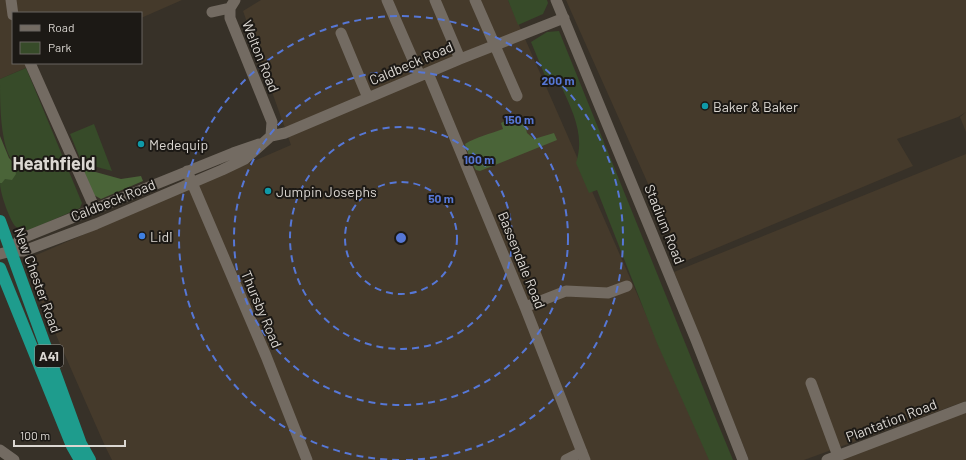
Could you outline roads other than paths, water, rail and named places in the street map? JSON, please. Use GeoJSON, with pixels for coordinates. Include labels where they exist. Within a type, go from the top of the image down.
{"type":"FeatureCollection","features":[{"type":"Feature","properties":{"kind":"highway","name":"New Chester Road"},"geometry":{"type":"LineString","coordinates":[[0,221],[81,444],[90,460]]}},
{"type":"Feature","properties":{"kind":"highway"},"geometry":{"type":"LineString","coordinates":[[12,251],[8,264],[33,331],[40,367]]}},
{"type":"Feature","properties":{"kind":"highway","name":"New Chester Road"},"geometry":{"type":"LineString","coordinates":[[0,268],[72,446],[80,460]]}},
{"type":"Feature","properties":{"kind":"street"},"geometry":{"type":"LineString","coordinates":[[11,0],[13,12]]}},
{"type":"Feature","properties":{"kind":"street","name":"Bassendale Road"},"geometry":{"type":"LineString","coordinates":[[387,0],[424,74],[526,307],[584,456]]}},
{"type":"Feature","properties":{"kind":"street"},"geometry":{"type":"LineString","coordinates":[[435,0],[460,59]]}},
{"type":"Feature","properties":{"kind":"street"},"geometry":{"type":"LineString","coordinates":[[475,0],[517,96]]}},
{"type":"Feature","properties":{"kind":"street","name":"Stadium Road"},"geometry":{"type":"LineString","coordinates":[[556,0],[696,340],[743,460]]}},
{"type":"Feature","properties":{"kind":"street"},"geometry":{"type":"LineString","coordinates":[[212,12],[232,4]]}},
{"type":"Feature","properties":{"kind":"street","name":"Welton Road"},"geometry":{"type":"LineString","coordinates":[[232,4],[230,18],[272,122],[267,139]]}},
{"type":"Feature","properties":{"kind":"street","name":"Caldbeck Road"},"geometry":{"type":"LineString","coordinates":[[12,251],[20,239],[267,139],[285,134],[460,59],[564,18]]}},
{"type":"Feature","properties":{"kind":"street"},"geometry":{"type":"LineString","coordinates":[[341,33],[368,98]]}},
{"type":"Feature","properties":{"kind":"street"},"geometry":{"type":"LineString","coordinates":[[30,64],[95,209],[103,214],[130,203],[142,204]]}},
{"type":"Feature","properties":{"kind":"street","name":"Caldbeck Road"},"geometry":{"type":"LineString","coordinates":[[0,254],[12,251],[24,251],[192,183],[245,159],[267,139]]}},
{"type":"Feature","properties":{"kind":"street","name":"Thursby Road"},"geometry":{"type":"LineString","coordinates":[[187,171],[266,356],[307,460]]}},
{"type":"Feature","properties":{"kind":"street"},"geometry":{"type":"LineString","coordinates":[[526,307],[566,291],[608,292],[627,286]]}},
{"type":"Feature","properties":{"kind":"street"},"geometry":{"type":"LineString","coordinates":[[810,383],[838,456]]}},
{"type":"Feature","properties":{"kind":"street","name":"Plantation Road"},"geometry":{"type":"LineString","coordinates":[[827,460],[966,408]]}},
{"type":"Feature","properties":{"kind":"street"},"geometry":{"type":"LineString","coordinates":[[0,450],[14,460]]}},
{"type":"Feature","properties":{"kind":"street"},"geometry":{"type":"LineString","coordinates":[[566,460],[584,456]]}},
{"type":"Feature","properties":{"kind":"place","name":"Baker & Baker"},"geometry":{"type":"Point","coordinates":[705,106]}},
{"type":"Feature","properties":{"kind":"place","name":"Medequip"},"geometry":{"type":"Point","coordinates":[141,144]}},
{"type":"Feature","properties":{"kind":"place","name":"Jumpin Josephs"},"geometry":{"type":"Point","coordinates":[268,191]}},
{"type":"Feature","properties":{"kind":"place","name":"Lidl"},"geometry":{"type":"Point","coordinates":[142,236]}},
{"type":"Feature","properties":{"kind":"district","name":"Heathfield"},"geometry":{"type":"Point","coordinates":[54,163]}}]}
